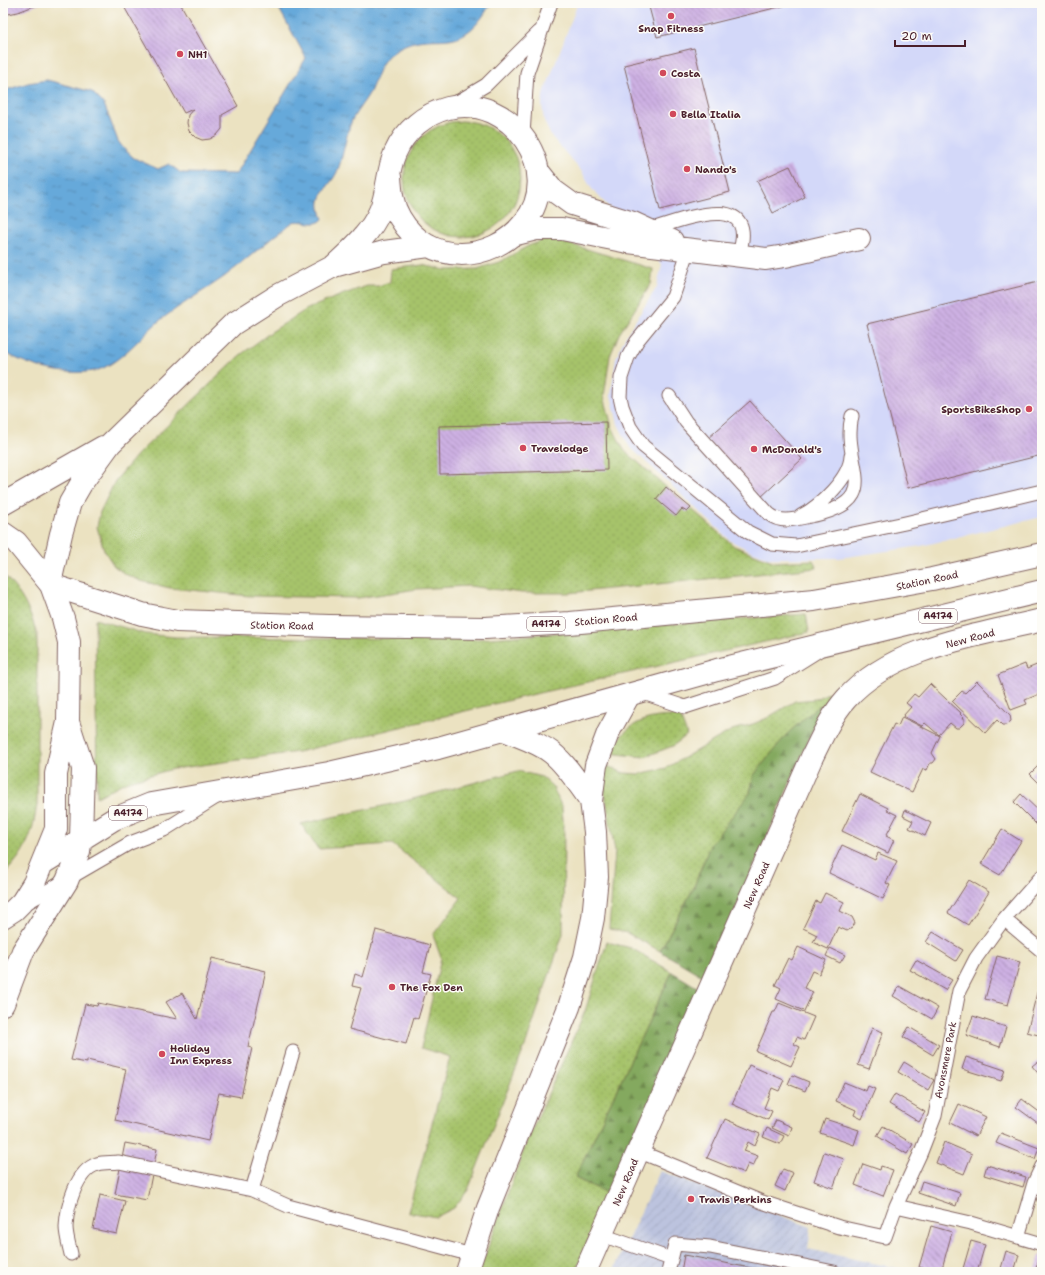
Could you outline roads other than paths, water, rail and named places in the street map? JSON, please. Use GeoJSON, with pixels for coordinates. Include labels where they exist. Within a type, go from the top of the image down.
{"type":"FeatureCollection","features":[{"type":"Feature","properties":{"kind":"street"},"geometry":{"type":"LineString","coordinates":[[334,266],[362,239],[380,211],[395,153],[407,132],[426,116],[449,107],[470,106],[490,110],[508,120],[523,135],[533,152],[538,171],[538,188],[534,205],[527,220],[516,234],[497,247],[475,254],[451,254],[429,246],[412,234],[399,218],[391,198],[390,177]]}},
{"type":"Feature","properties":{"kind":"street"},"geometry":{"type":"LineString","coordinates":[[538,171],[554,191],[572,204],[633,223],[689,249]]}},
{"type":"Feature","properties":{"kind":"street"},"geometry":{"type":"LineString","coordinates":[[516,234],[536,229],[562,229],[628,242],[689,249],[738,257],[775,258],[859,239]]}},
{"type":"Feature","properties":{"kind":"street"},"geometry":{"type":"LineString","coordinates":[[50,584],[61,534],[70,503],[80,484],[110,444],[234,324],[277,296],[334,266],[384,252],[429,246]]}},
{"type":"Feature","properties":{"kind":"street"},"geometry":{"type":"LineString","coordinates":[[3,504],[110,444]]}},
{"type":"Feature","properties":{"kind":"street"},"geometry":{"type":"LineString","coordinates":[[3,533],[16,542],[50,584],[63,618],[69,642],[68,722],[56,774],[56,829],[34,883],[22,902],[9,914]]}},
{"type":"Feature","properties":{"kind":"street","name":"Station Road"},"geometry":{"type":"LineString","coordinates":[[50,584],[142,614],[177,621],[330,626],[485,628],[570,623],[814,600],[918,582],[1042,554]]}},
{"type":"Feature","properties":{"kind":"street","name":"A4174"},"geometry":{"type":"LineString","coordinates":[[43,863],[82,838],[128,813],[151,804],[377,762],[504,730],[717,670],[1042,591]]}},
{"type":"Feature","properties":{"kind":"street","name":"New Road"},"geometry":{"type":"LineString","coordinates":[[585,1272],[812,757],[836,712],[846,699],[870,677],[896,661],[935,647],[1042,620]]}},
{"type":"Feature","properties":{"kind":"street"},"geometry":{"type":"LineString","coordinates":[[469,1264],[502,1172],[569,1007],[585,957],[593,918],[597,877],[597,852],[591,801],[600,752],[635,693]]}},
{"type":"Feature","properties":{"kind":"street"},"geometry":{"type":"LineString","coordinates":[[3,1004],[23,951],[67,881],[76,862],[82,838],[83,768],[68,722]]}},
{"type":"Feature","properties":{"kind":"street"},"geometry":{"type":"LineString","coordinates":[[504,730],[539,745],[552,753],[576,779],[591,801]]}},
{"type":"Feature","properties":{"kind":"lane"},"geometry":{"type":"LineString","coordinates":[[523,135],[527,73],[551,3]]}},
{"type":"Feature","properties":{"kind":"lane"},"geometry":{"type":"LineString","coordinates":[[449,107],[486,85],[541,29]]}},
{"type":"Feature","properties":{"kind":"lane"},"geometry":{"type":"LineString","coordinates":[[649,230],[678,221],[725,213],[735,218],[744,232],[743,242],[738,257]]}},
{"type":"Feature","properties":{"kind":"lane"},"geometry":{"type":"LineString","coordinates":[[689,249],[673,296],[637,341],[628,357],[621,378],[622,406],[630,427],[643,446],[748,532],[772,544],[796,546],[905,523],[1042,491]]}},
{"type":"Feature","properties":{"kind":"lane"},"geometry":{"type":"LineString","coordinates":[[669,396],[686,422],[769,514],[779,520],[796,519],[830,511],[848,502],[853,495],[857,481],[848,438],[852,416]]}},
{"type":"Feature","properties":{"kind":"lane"},"geometry":{"type":"LineString","coordinates":[[796,519],[818,504],[845,475],[850,465],[851,450]]}},
{"type":"Feature","properties":{"kind":"lane"},"geometry":{"type":"LineString","coordinates":[[9,914],[130,843],[164,830],[225,791]]}},
{"type":"Feature","properties":{"kind":"lane","name":"Avonsmere Park"},"geometry":{"type":"LineString","coordinates":[[638,1150],[762,1202],[838,1227],[885,1236],[896,1206],[921,1152],[935,1116],[959,992],[976,958],[1004,919],[1042,876]]}},
{"type":"Feature","properties":{"kind":"lane"},"geometry":{"type":"LineString","coordinates":[[1004,919],[1042,951]]}},
{"type":"Feature","properties":{"kind":"lane"},"geometry":{"type":"LineString","coordinates":[[252,1190],[293,1052]]}},
{"type":"Feature","properties":{"kind":"lane"},"geometry":{"type":"LineString","coordinates":[[71,1254],[66,1227],[71,1199],[77,1181],[87,1169],[98,1164],[119,1162],[252,1190],[288,1206],[469,1264]]}},
{"type":"Feature","properties":{"kind":"lane"},"geometry":{"type":"LineString","coordinates":[[1018,1237],[1034,1182],[1042,1166]]}},
{"type":"Feature","properties":{"kind":"lane"},"geometry":{"type":"LineString","coordinates":[[896,1206],[971,1223],[1042,1244]]}},
{"type":"Feature","properties":{"kind":"lane"},"geometry":{"type":"LineString","coordinates":[[602,1235],[671,1259]]}},
{"type":"Feature","properties":{"kind":"lane"},"geometry":{"type":"LineString","coordinates":[[668,1272],[675,1244],[710,1247],[834,1272]]}},
{"type":"Feature","properties":{"kind":"water"},"geometry":{"type":"Polygon","coordinates":[[[276,3],[491,3],[479,21],[468,32],[456,37],[408,44],[394,51],[385,60],[370,92],[352,120],[337,172],[321,197],[320,206],[323,219],[320,222],[293,222],[224,277],[155,324],[122,356],[103,368],[94,371],[82,372],[58,371],[36,366],[3,352],[3,91],[28,83],[47,80],[92,92],[104,104],[118,141],[134,158],[158,169],[169,164],[181,173],[236,174],[306,58],[276,3]]]}},
{"type":"Feature","properties":{"kind":"place","name":"Snap Fitness"},"geometry":{"type":"Point","coordinates":[671,16]}},
{"type":"Feature","properties":{"kind":"place","name":"NH1"},"geometry":{"type":"Point","coordinates":[180,54]}},
{"type":"Feature","properties":{"kind":"place","name":"Costa"},"geometry":{"type":"Point","coordinates":[663,73]}},
{"type":"Feature","properties":{"kind":"place","name":"Bella Italia"},"geometry":{"type":"Point","coordinates":[673,114]}},
{"type":"Feature","properties":{"kind":"place","name":"Nando's"},"geometry":{"type":"Point","coordinates":[687,169]}},
{"type":"Feature","properties":{"kind":"place","name":"SportsBikeShop"},"geometry":{"type":"Point","coordinates":[1029,409]}},
{"type":"Feature","properties":{"kind":"place","name":"Travelodge"},"geometry":{"type":"Point","coordinates":[523,448]}},
{"type":"Feature","properties":{"kind":"place","name":"McDonald's"},"geometry":{"type":"Point","coordinates":[754,449]}},
{"type":"Feature","properties":{"kind":"place","name":"The Fox Den"},"geometry":{"type":"Point","coordinates":[392,987]}},
{"type":"Feature","properties":{"kind":"place","name":"Holiday Inn Express"},"geometry":{"type":"Point","coordinates":[162,1054]}},
{"type":"Feature","properties":{"kind":"place","name":"Travis Perkins"},"geometry":{"type":"Point","coordinates":[691,1199]}}]}
